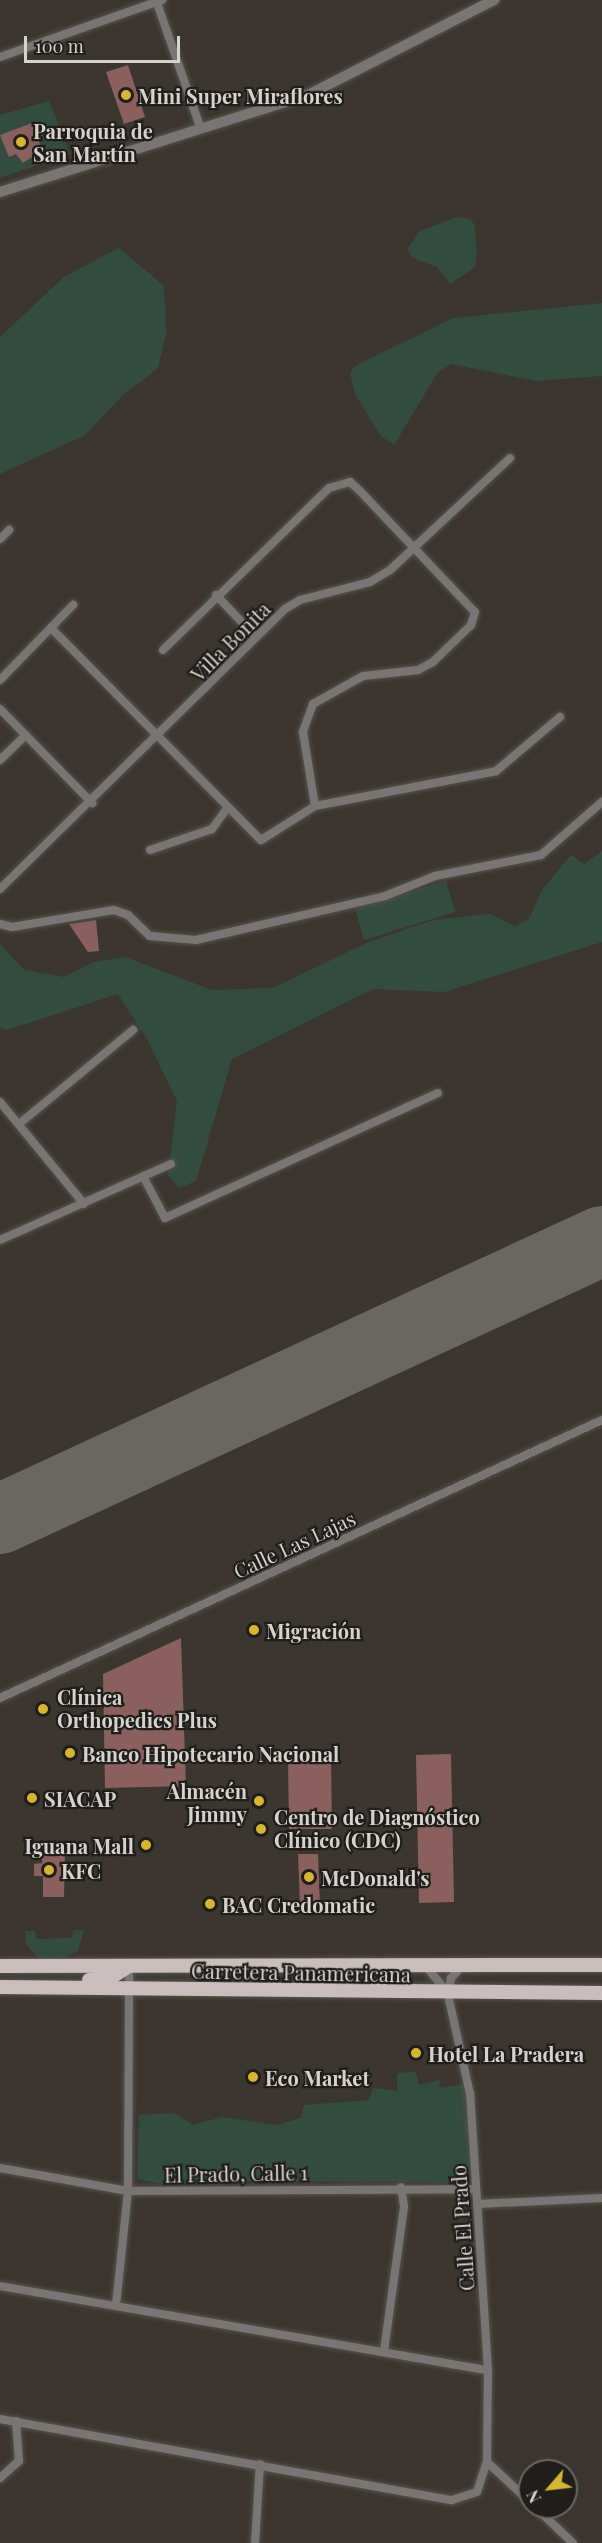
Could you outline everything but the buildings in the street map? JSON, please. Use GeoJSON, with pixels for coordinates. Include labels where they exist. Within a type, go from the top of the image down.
{"type":"FeatureCollection","features":[{"type":"Feature","properties":{"kind":"highway","name":"Carretera Panamericana"},"geometry":{"type":"LineString","coordinates":[[0,1966],[602,1965]]}},
{"type":"Feature","properties":{"kind":"highway"},"geometry":{"type":"LineString","coordinates":[[0,1980],[103,1979],[129,1966]]}},
{"type":"Feature","properties":{"kind":"highway","name":"Carretera Panamericana"},"geometry":{"type":"LineString","coordinates":[[0,1987],[448,1995],[602,1994]]}},
{"type":"Feature","properties":{"kind":"street"},"geometry":{"type":"LineString","coordinates":[[0,192],[200,126],[310,94],[494,0]]}},
{"type":"Feature","properties":{"kind":"street"},"geometry":{"type":"LineString","coordinates":[[0,57],[158,1],[200,126]]}},
{"type":"Feature","properties":{"kind":"street","name":"Villa Bonita"},"geometry":{"type":"LineString","coordinates":[[0,889],[158,739],[256,637],[300,600],[370,582],[414,548],[510,458]]}},
{"type":"Feature","properties":{"kind":"street"},"geometry":{"type":"LineString","coordinates":[[163,650],[273,538],[340,482],[350,482],[360,491],[468,600],[474,612],[471,625],[418,670],[363,676],[313,704],[305,716],[303,732],[315,806]]}},
{"type":"Feature","properties":{"kind":"street"},"geometry":{"type":"LineString","coordinates":[[0,538],[9,530]]}},
{"type":"Feature","properties":{"kind":"street"},"geometry":{"type":"LineString","coordinates":[[216,595],[256,637]]}},
{"type":"Feature","properties":{"kind":"street"},"geometry":{"type":"LineString","coordinates":[[0,680],[73,605]]}},
{"type":"Feature","properties":{"kind":"street"},"geometry":{"type":"LineString","coordinates":[[52,629],[158,739],[261,840],[315,806],[484,775],[508,765],[560,717]]}},
{"type":"Feature","properties":{"kind":"street"},"geometry":{"type":"LineString","coordinates":[[0,709],[92,803]]}},
{"type":"Feature","properties":{"kind":"street"},"geometry":{"type":"LineString","coordinates":[[0,760],[26,735]]}},
{"type":"Feature","properties":{"kind":"street"},"geometry":{"type":"LineString","coordinates":[[0,924],[12,927],[114,910],[128,915],[150,936],[196,940],[385,896],[435,876],[541,855],[602,802]]}},
{"type":"Feature","properties":{"kind":"street"},"geometry":{"type":"LineString","coordinates":[[150,850],[212,829],[228,807]]}},
{"type":"Feature","properties":{"kind":"street"},"geometry":{"type":"LineString","coordinates":[[19,1125],[133,1030]]}},
{"type":"Feature","properties":{"kind":"street"},"geometry":{"type":"LineString","coordinates":[[143,1176],[165,1218],[438,1093]]}},
{"type":"Feature","properties":{"kind":"street"},"geometry":{"type":"LineString","coordinates":[[0,1102],[84,1204]]}},
{"type":"Feature","properties":{"kind":"street"},"geometry":{"type":"LineString","coordinates":[[0,1240],[171,1164]]}},
{"type":"Feature","properties":{"kind":"street","name":"Calle Las Lajas"},"geometry":{"type":"LineString","coordinates":[[0,1698],[602,1420]]}},
{"type":"Feature","properties":{"kind":"street"},"geometry":{"type":"LineString","coordinates":[[424,1965],[439,1977],[448,1995]]}},
{"type":"Feature","properties":{"kind":"street"},"geometry":{"type":"LineString","coordinates":[[448,1995],[450,1978],[463,1965]]}},
{"type":"Feature","properties":{"kind":"street"},"geometry":{"type":"LineString","coordinates":[[116,2306],[128,2191],[129,1966]]}},
{"type":"Feature","properties":{"kind":"street","name":"Calle El Prado"},"geometry":{"type":"LineString","coordinates":[[448,1995],[470,2094],[488,2370],[487,2462]]}},
{"type":"Feature","properties":{"kind":"street","name":"El Prado, Calle 1"},"geometry":{"type":"LineString","coordinates":[[0,2168],[128,2191],[401,2187],[475,2189]]}},
{"type":"Feature","properties":{"kind":"street"},"geometry":{"type":"LineString","coordinates":[[384,2351],[404,2206],[401,2187]]}},
{"type":"Feature","properties":{"kind":"street"},"geometry":{"type":"LineString","coordinates":[[477,2204],[602,2198]]}},
{"type":"Feature","properties":{"kind":"street"},"geometry":{"type":"LineString","coordinates":[[0,2286],[488,2370]]}},
{"type":"Feature","properties":{"kind":"street"},"geometry":{"type":"LineString","coordinates":[[0,2419],[460,2501],[482,2485],[487,2462]]}},
{"type":"Feature","properties":{"kind":"street"},"geometry":{"type":"LineString","coordinates":[[0,2478],[19,2461],[16,2421]]}},
{"type":"Feature","properties":{"kind":"street"},"geometry":{"type":"LineString","coordinates":[[487,2462],[518,2491]]}},
{"type":"Feature","properties":{"kind":"street"},"geometry":{"type":"LineString","coordinates":[[255,2543],[260,2464]]}},
{"type":"Feature","properties":{"kind":"street"},"geometry":{"type":"LineString","coordinates":[[548,2519],[573,2543]]}},
{"type":"Feature","properties":{"kind":"green space"},"geometry":{"type":"Polygon","coordinates":[[[49,101],[70,154],[0,178],[0,115],[49,101]]]}},
{"type":"Feature","properties":{"kind":"green space"},"geometry":{"type":"Polygon","coordinates":[[[457,217],[470,219],[475,225],[477,255],[475,267],[450,284],[437,267],[413,258],[407,249],[420,231],[457,217]]]}},
{"type":"Feature","properties":{"kind":"green space"},"geometry":{"type":"Polygon","coordinates":[[[119,248],[164,286],[166,334],[158,368],[123,395],[85,435],[0,474],[0,337],[65,276],[119,248]]]}},
{"type":"Feature","properties":{"kind":"green space"},"geometry":{"type":"Polygon","coordinates":[[[602,303],[602,376],[536,381],[451,364],[438,372],[394,445],[381,436],[355,394],[350,373],[355,366],[453,318],[602,303]]]}},
{"type":"Feature","properties":{"kind":"green space"},"geometry":{"type":"Polygon","coordinates":[[[602,851],[602,942],[444,992],[373,989],[232,1059],[196,1181],[179,1188],[168,1176],[177,1101],[147,1039],[118,994],[7,1030],[0,1027],[0,944],[24,970],[64,977],[94,962],[125,957],[212,990],[273,988],[366,943],[433,920],[490,914],[515,926],[529,919],[542,890],[571,855],[584,864],[602,851]]]}},
{"type":"Feature","properties":{"kind":"green space"},"geometry":{"type":"Polygon","coordinates":[[[446,881],[455,912],[364,940],[355,909],[446,881]]]}},
{"type":"Feature","properties":{"kind":"green space"},"geometry":{"type":"Polygon","coordinates":[[[73,1930],[84,1930],[78,1951],[63,1958],[40,1960],[26,1944],[25,1931],[35,1931],[36,1939],[72,1938],[73,1930]]]}},
{"type":"Feature","properties":{"kind":"green space"},"geometry":{"type":"Polygon","coordinates":[[[416,2072],[419,2085],[440,2080],[439,2088],[466,2084],[474,2182],[213,2181],[166,2185],[137,2179],[139,2115],[174,2113],[193,2125],[222,2117],[277,2125],[301,2118],[304,2105],[369,2100],[373,2088],[397,2091],[397,2073],[416,2072]]]}},
{"type":"Feature","properties":{"kind":"runway"},"geometry":{"type":"LineString","coordinates":[[0,1519],[602,1241]]}},
{"type":"Feature","properties":{"kind":"place","name":"Mini Super Miraflores"},"geometry":{"type":"Point","coordinates":[126,95]}},
{"type":"Feature","properties":{"kind":"place","name":"Parroquia de San Martín"},"geometry":{"type":"Point","coordinates":[21,142]}},
{"type":"Feature","properties":{"kind":"place","name":"Migración"},"geometry":{"type":"Point","coordinates":[254,1630]}},
{"type":"Feature","properties":{"kind":"place","name":"Clínica Orthopedics Plus"},"geometry":{"type":"Point","coordinates":[43,1709]}},
{"type":"Feature","properties":{"kind":"place","name":"Banco Hipotecario Nacional"},"geometry":{"type":"Point","coordinates":[70,1753]}},
{"type":"Feature","properties":{"kind":"place","name":"SIACAP"},"geometry":{"type":"Point","coordinates":[32,1798]}},
{"type":"Feature","properties":{"kind":"place","name":"Almacén Jimmy"},"geometry":{"type":"Point","coordinates":[259,1801]}},
{"type":"Feature","properties":{"kind":"place","name":"Centro de Diagnóstico Clínico (CDC)"},"geometry":{"type":"Point","coordinates":[261,1829]}},
{"type":"Feature","properties":{"kind":"place","name":"Iguana Mall"},"geometry":{"type":"Point","coordinates":[146,1845]}},
{"type":"Feature","properties":{"kind":"place","name":"KFC"},"geometry":{"type":"Point","coordinates":[49,1870]}},
{"type":"Feature","properties":{"kind":"place","name":"McDonald's"},"geometry":{"type":"Point","coordinates":[309,1877]}},
{"type":"Feature","properties":{"kind":"place","name":"BAC Credomatic"},"geometry":{"type":"Point","coordinates":[210,1904]}},
{"type":"Feature","properties":{"kind":"place","name":"Hotel La Pradera"},"geometry":{"type":"Point","coordinates":[416,2053]}},
{"type":"Feature","properties":{"kind":"place","name":"Eco Market"},"geometry":{"type":"Point","coordinates":[253,2077]}}]}
